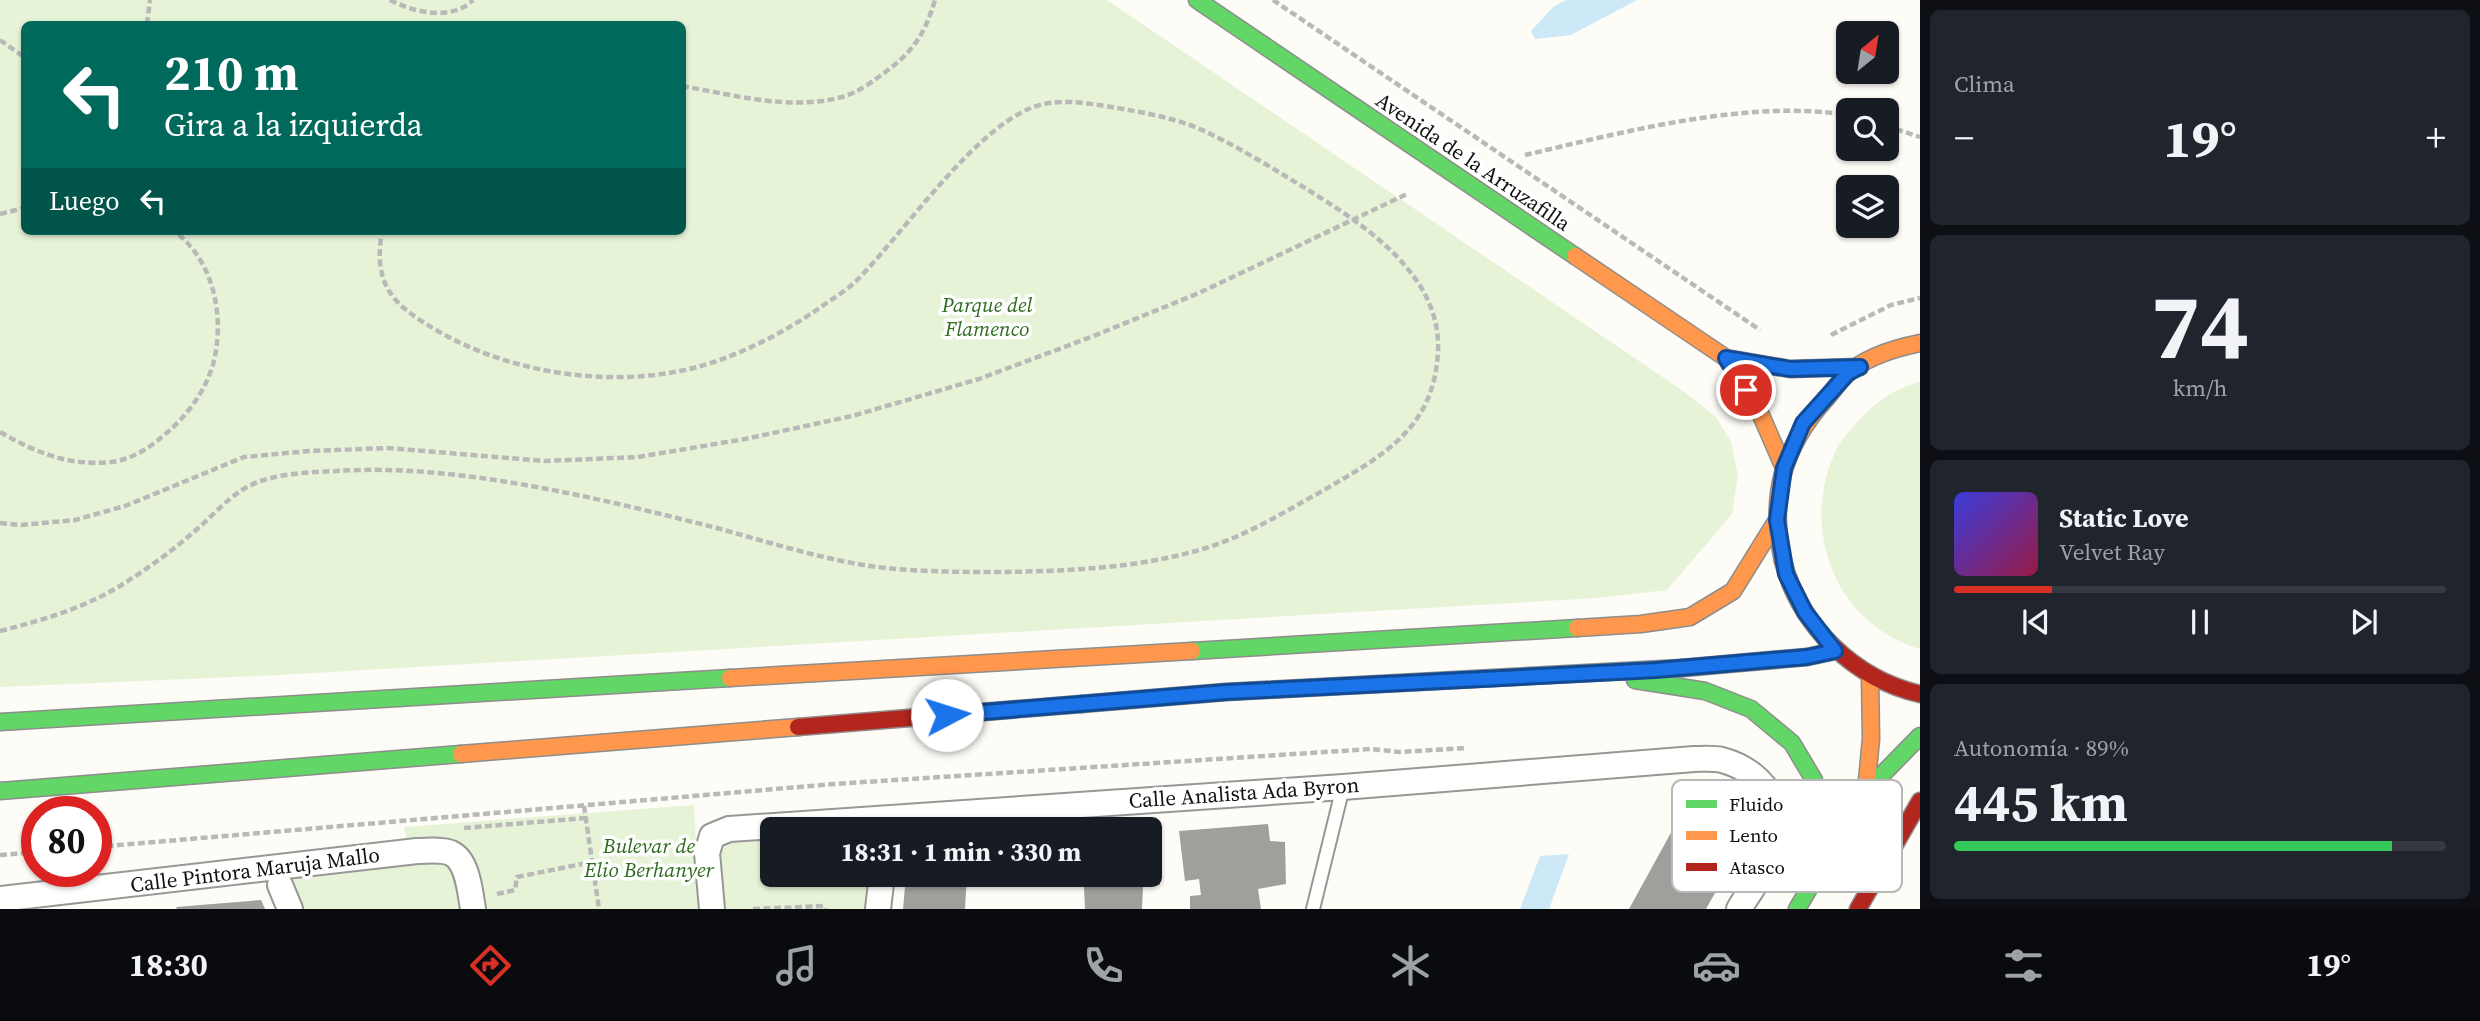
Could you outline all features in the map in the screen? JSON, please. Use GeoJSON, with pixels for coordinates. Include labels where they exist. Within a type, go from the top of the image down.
{"type":"FeatureCollection","features":[{"type":"Feature","properties":{"kind":"main road","name":"Avenida de la Arruzafilla"},"geometry":{"type":"LineString","coordinates":[[1197,0],[1726,358],[1757,406],[1784,468]]}},
{"type":"Feature","properties":{"kind":"main road"},"geometry":{"type":"LineString","coordinates":[[1920,343],[1901,346],[1848,373],[1803,423],[1784,468],[1777,520],[1786,574],[1805,612],[1835,651],[1870,676],[1920,694]]}},
{"type":"Feature","properties":{"kind":"main road","name":"Avenida de la Arruzafilla"},"geometry":{"type":"LineString","coordinates":[[1726,358],[1790,369],[1860,367]]}},
{"type":"Feature","properties":{"kind":"main road"},"geometry":{"type":"LineString","coordinates":[[0,722],[1641,624],[1690,617],[1733,591],[1777,520]]}},
{"type":"Feature","properties":{"kind":"main road"},"geometry":{"type":"LineString","coordinates":[[0,791],[1226,692],[1594,673],[1793,658],[1835,651]]}},
{"type":"Feature","properties":{"kind":"main road"},"geometry":{"type":"LineString","coordinates":[[1594,673],[1705,691],[1751,709],[1792,743],[1814,780]]}},
{"type":"Feature","properties":{"kind":"main road"},"geometry":{"type":"LineString","coordinates":[[1867,780],[1871,739],[1870,676]]}},
{"type":"Feature","properties":{"kind":"main road"},"geometry":{"type":"LineString","coordinates":[[1877,780],[1920,736]]}},
{"type":"Feature","properties":{"kind":"main road"},"geometry":{"type":"LineString","coordinates":[[1902,832],[1920,801]]}},
{"type":"Feature","properties":{"kind":"main road"},"geometry":{"type":"LineString","coordinates":[[1797,909],[1807,892]]}},
{"type":"Feature","properties":{"kind":"main road"},"geometry":{"type":"LineString","coordinates":[[1858,909],[1868,892]]}},
{"type":"Feature","properties":{"kind":"street","name":"Calle Analista Ada Byron"},"geometry":{"type":"LineString","coordinates":[[712,909],[706,852],[712,836],[729,829],[1343,787],[1694,759],[1720,760],[1744,769],[1759,780]]}},
{"type":"Feature","properties":{"kind":"street","name":"Calle Pintora Maruja Mallo"},"geometry":{"type":"LineString","coordinates":[[0,899],[417,851],[451,853],[458,858],[463,865],[473,905]]}},
{"type":"Feature","properties":{"kind":"street"},"geometry":{"type":"LineString","coordinates":[[280,885],[290,909]]}},
{"type":"Feature","properties":{"kind":"street"},"geometry":{"type":"LineString","coordinates":[[878,909],[881,887]]}},
{"type":"Feature","properties":{"kind":"street","name":"Calle Analista Ada Byron"},"geometry":{"type":"LineString","coordinates":[[1739,909],[1749,892]]}},
{"type":"Feature","properties":{"kind":"lane"},"geometry":{"type":"LineString","coordinates":[[1313,909],[1343,787]]}},
{"type":"Feature","properties":{"kind":"path"},"geometry":{"type":"LineString","coordinates":[[147,21],[150,0]]}},
{"type":"Feature","properties":{"kind":"path"},"geometry":{"type":"LineString","coordinates":[[390,0],[421,12],[448,13],[466,7],[473,0]]}},
{"type":"Feature","properties":{"kind":"path"},"geometry":{"type":"LineString","coordinates":[[686,87],[805,103],[844,96],[869,84],[901,60],[927,27],[935,0]]}},
{"type":"Feature","properties":{"kind":"path"},"geometry":{"type":"LineString","coordinates":[[1273,0],[1767,334]]}},
{"type":"Feature","properties":{"kind":"path"},"geometry":{"type":"LineString","coordinates":[[0,40],[21,55]]}},
{"type":"Feature","properties":{"kind":"path"},"geometry":{"type":"LineString","coordinates":[[0,631],[51,618],[94,601],[170,551],[229,497],[261,480],[328,471],[385,468],[531,487],[634,508],[799,551],[883,567],[955,572],[1054,571],[1145,562],[1208,547],[1264,524],[1387,452],[1415,426],[1432,386],[1439,345],[1430,307],[1415,280],[1387,244],[1355,219],[1289,178],[1200,129],[1159,116],[1084,102],[1050,102],[1026,109],[970,152],[851,286],[802,320],[757,345],[688,370],[629,376],[570,374],[519,365],[464,345],[417,319],[394,300],[382,278],[379,250],[381,235]]}},
{"type":"Feature","properties":{"kind":"path"},"geometry":{"type":"LineString","coordinates":[[1525,155],[1712,117],[1783,111],[1836,114]]}},
{"type":"Feature","properties":{"kind":"path"},"geometry":{"type":"LineString","coordinates":[[1899,130],[1920,137]]}},
{"type":"Feature","properties":{"kind":"path"},"geometry":{"type":"LineString","coordinates":[[0,523],[21,525],[75,520],[125,506],[244,457],[388,448],[545,461],[638,457],[745,439],[852,416],[979,379],[1090,337],[1199,293],[1407,194]]}},
{"type":"Feature","properties":{"kind":"path"},"geometry":{"type":"LineString","coordinates":[[0,214],[21,209]]}},
{"type":"Feature","properties":{"kind":"path"},"geometry":{"type":"LineString","coordinates":[[0,432],[36,452],[78,463],[114,462],[147,449],[177,425],[199,396],[215,358],[218,309],[209,277],[190,243],[179,235]]}},
{"type":"Feature","properties":{"kind":"path"},"geometry":{"type":"LineString","coordinates":[[1828,337],[1891,305],[1920,298]]}},
{"type":"Feature","properties":{"kind":"path"},"geometry":{"type":"LineString","coordinates":[[584,806],[599,909]]}},
{"type":"Feature","properties":{"kind":"path"},"geometry":{"type":"LineString","coordinates":[[454,829],[586,818]]}},
{"type":"Feature","properties":{"kind":"path"},"geometry":{"type":"LineString","coordinates":[[0,855],[21,853]]}},
{"type":"Feature","properties":{"kind":"path"},"geometry":{"type":"LineString","coordinates":[[473,905],[515,890],[517,877],[592,862]]}},
{"type":"Feature","properties":{"kind":"path"},"geometry":{"type":"LineString","coordinates":[[752,909],[824,906],[825,909]]}},
{"type":"Feature","properties":{"kind":"green space","name":"Parque del Flamenco"},"geometry":{"type":"Polygon","coordinates":[[[0,0],[1107,0],[1686,393],[1716,417],[1731,442],[1738,476],[1732,514],[1667,590],[1597,598],[280,675],[0,687],[0,0]]]}},
{"type":"Feature","properties":{"kind":"green space"},"geometry":{"type":"Polygon","coordinates":[[[1920,382],[1920,649],[1890,636],[1865,617],[1845,594],[1831,567],[1823,538],[1822,507],[1826,476],[1844,438],[1868,411],[1884,398],[1901,388],[1920,382]]]}},
{"type":"Feature","properties":{"kind":"green space","name":"Bulevar de Elio Berhanyer"},"geometry":{"type":"Polygon","coordinates":[[[694,805],[696,842],[760,838],[760,887],[873,887],[871,909],[296,909],[282,875],[410,862],[404,827],[694,805]]]}},
{"type":"Feature","properties":{"kind":"water"},"geometry":{"type":"Polygon","coordinates":[[[1566,0],[1637,0],[1571,35],[1535,39],[1531,31],[1553,7],[1566,0]]]}},
{"type":"Feature","properties":{"kind":"water"},"geometry":{"type":"Polygon","coordinates":[[[1569,854],[1549,909],[1520,909],[1540,856],[1569,854]]]}},
{"type":"Feature","properties":{"kind":"building"},"geometry":{"type":"Polygon","coordinates":[[[1268,824],[1270,841],[1285,842],[1286,884],[1258,889],[1261,909],[1190,909],[1190,896],[1201,895],[1199,879],[1185,881],[1179,831],[1268,824]]]}},
{"type":"Feature","properties":{"kind":"building"},"geometry":{"type":"Polygon","coordinates":[[[1672,831],[1672,892],[1716,892],[1706,909],[1629,909],[1672,831]]]}},
{"type":"Feature","properties":{"kind":"building"},"geometry":{"type":"Polygon","coordinates":[[[905,887],[966,887],[965,909],[903,909],[905,887]]]}},
{"type":"Feature","properties":{"kind":"building"},"geometry":{"type":"Polygon","coordinates":[[[1084,887],[1143,887],[1142,909],[1085,909],[1084,887]]]}},
{"type":"Feature","properties":{"kind":"building"},"geometry":{"type":"Polygon","coordinates":[[[261,900],[265,909],[176,907],[261,900]]]}},
{"type":"Feature","properties":{"kind":"traffic: fast"},"geometry":{"type":"LineString","coordinates":[[1197,0],[1575,256]]}},
{"type":"Feature","properties":{"kind":"traffic: fast"},"geometry":{"type":"LineString","coordinates":[[1726,358],[1790,369],[1860,367]]}},
{"type":"Feature","properties":{"kind":"traffic: fast"},"geometry":{"type":"LineString","coordinates":[[1192,651],[1577,628]]}},
{"type":"Feature","properties":{"kind":"traffic: fast"},"geometry":{"type":"LineString","coordinates":[[1081,704],[1226,692],[1682,668]]}},
{"type":"Feature","properties":{"kind":"traffic: fast"},"geometry":{"type":"LineString","coordinates":[[0,722],[730,678]]}},
{"type":"Feature","properties":{"kind":"traffic: fast"},"geometry":{"type":"LineString","coordinates":[[1635,680],[1705,691],[1751,709],[1792,743],[1814,780]]}},
{"type":"Feature","properties":{"kind":"traffic: fast"},"geometry":{"type":"LineString","coordinates":[[1877,780],[1920,736]]}},
{"type":"Feature","properties":{"kind":"traffic: fast"},"geometry":{"type":"LineString","coordinates":[[0,791],[461,754]]}},
{"type":"Feature","properties":{"kind":"traffic: fast"},"geometry":{"type":"LineString","coordinates":[[1797,909],[1807,892]]}},
{"type":"Feature","properties":{"kind":"traffic: slow"},"geometry":{"type":"LineString","coordinates":[[1575,256],[1726,358],[1757,406],[1784,468]]}},
{"type":"Feature","properties":{"kind":"traffic: slow"},"geometry":{"type":"LineString","coordinates":[[1783,561],[1779,538],[1779,495],[1789,455],[1798,437],[1810,418],[1853,369],[1880,354],[1920,343]]}},
{"type":"Feature","properties":{"kind":"traffic: slow"},"geometry":{"type":"LineString","coordinates":[[1577,628],[1641,624],[1690,617],[1733,591],[1777,520]]}},
{"type":"Feature","properties":{"kind":"traffic: slow"},"geometry":{"type":"LineString","coordinates":[[730,678],[1192,651]]}},
{"type":"Feature","properties":{"kind":"traffic: slow"},"geometry":{"type":"LineString","coordinates":[[1682,668],[1807,657],[1835,651]]}},
{"type":"Feature","properties":{"kind":"traffic: slow"},"geometry":{"type":"LineString","coordinates":[[1867,780],[1871,739],[1870,676]]}},
{"type":"Feature","properties":{"kind":"traffic: slow"},"geometry":{"type":"LineString","coordinates":[[461,754],[798,727]]}},
{"type":"Feature","properties":{"kind":"traffic: jam"},"geometry":{"type":"LineString","coordinates":[[1783,561],[1802,608],[1834,647],[1874,676],[1896,687],[1920,694]]}},
{"type":"Feature","properties":{"kind":"traffic: jam"},"geometry":{"type":"LineString","coordinates":[[798,727],[1081,704]]}},
{"type":"Feature","properties":{"kind":"traffic: jam"},"geometry":{"type":"LineString","coordinates":[[1902,832],[1920,801]]}},
{"type":"Feature","properties":{"kind":"traffic: jam"},"geometry":{"type":"LineString","coordinates":[[1858,909],[1868,892]]}},
{"type":"Feature","properties":{"kind":"route"},"geometry":{"type":"LineString","coordinates":[[947,715],[1226,692],[1656,670],[1807,657],[1835,651],[1805,612],[1786,574],[1777,520],[1784,468],[1803,423],[1848,373],[1860,367],[1790,369],[1726,358],[1746,390]]}}]}
